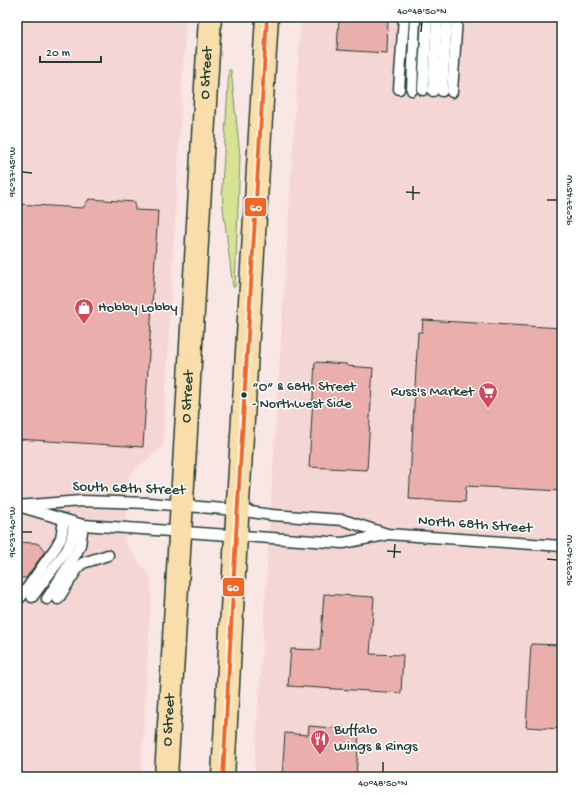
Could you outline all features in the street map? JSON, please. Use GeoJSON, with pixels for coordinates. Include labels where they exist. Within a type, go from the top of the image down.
{"type":"FeatureCollection","features":[{"type":"Feature","properties":{"kind":"main road","name":"O Street"},"geometry":{"type":"LineString","coordinates":[[166,777],[210,17]]}},
{"type":"Feature","properties":{"kind":"main road"},"geometry":{"type":"LineString","coordinates":[[223,777],[237,510],[267,17]]}},
{"type":"Feature","properties":{"kind":"lane"},"geometry":{"type":"LineString","coordinates":[[399,89],[404,17]]}},
{"type":"Feature","properties":{"kind":"lane"},"geometry":{"type":"LineString","coordinates":[[412,90],[415,17]]}},
{"type":"Feature","properties":{"kind":"lane"},"geometry":{"type":"LineString","coordinates":[[427,17],[432,91]]}},
{"type":"Feature","properties":{"kind":"lane"},"geometry":{"type":"LineString","coordinates":[[432,91],[437,17]]}},
{"type":"Feature","properties":{"kind":"lane"},"geometry":{"type":"LineString","coordinates":[[432,91],[447,17]]}},
{"type":"Feature","properties":{"kind":"lane"},"geometry":{"type":"LineString","coordinates":[[452,92],[457,17]]}},
{"type":"Feature","properties":{"kind":"lane","name":"South 68th Street"},"geometry":{"type":"LineString","coordinates":[[18,506],[81,501],[149,503],[237,510]]}},
{"type":"Feature","properties":{"kind":"lane","name":"South 68th Street"},"geometry":{"type":"LineString","coordinates":[[18,506],[79,524],[180,532]]}},
{"type":"Feature","properties":{"kind":"lane","name":"North 68th Street"},"geometry":{"type":"LineString","coordinates":[[237,510],[272,515],[343,520],[387,534],[562,546]]}},
{"type":"Feature","properties":{"kind":"lane"},"geometry":{"type":"LineString","coordinates":[[21,597],[56,547],[61,538],[64,520]]}},
{"type":"Feature","properties":{"kind":"lane"},"geometry":{"type":"LineString","coordinates":[[32,598],[67,550],[79,524]]}},
{"type":"Feature","properties":{"kind":"lane"},"geometry":{"type":"LineString","coordinates":[[47,598],[77,552],[79,524]]}},
{"type":"Feature","properties":{"kind":"lane","name":"North 68th Street"},"geometry":{"type":"LineString","coordinates":[[180,532],[342,543],[387,534]]}},
{"type":"Feature","properties":{"kind":"lane"},"geometry":{"type":"LineString","coordinates":[[58,599],[79,566],[83,563],[108,555]]}},
{"type":"Feature","properties":{"kind":"shaded area"},"geometry":{"type":"Polygon","coordinates":[[[17,17],[186,17],[163,446],[129,475],[124,542],[152,579],[141,777],[17,777],[17,17]]]}},
{"type":"Feature","properties":{"kind":"shaded area"},"geometry":{"type":"Polygon","coordinates":[[[301,17],[562,17],[562,777],[254,777],[301,17]]]}},
{"type":"Feature","properties":{"kind":"green space"},"geometry":{"type":"Polygon","coordinates":[[[229,70],[231,70],[240,156],[235,287],[233,287],[222,187],[229,70]]]}},
{"type":"Feature","properties":{"kind":"building"},"geometry":{"type":"Polygon","coordinates":[[[339,17],[388,17],[387,53],[337,50],[339,17]]]}},
{"type":"Feature","properties":{"kind":"building","name":"Hobby Lobby"},"geometry":{"type":"Polygon","coordinates":[[[89,199],[135,202],[135,210],[158,211],[143,447],[17,439],[17,204],[83,208],[89,199]]]}},
{"type":"Feature","properties":{"kind":"building","name":"Russ's Market"},"geometry":{"type":"Polygon","coordinates":[[[423,320],[562,328],[562,491],[466,486],[465,502],[409,499],[418,332],[422,332],[423,320]]]}},
{"type":"Feature","properties":{"kind":"building"},"geometry":{"type":"Polygon","coordinates":[[[315,362],[347,364],[347,366],[373,368],[367,470],[309,467],[315,362]]]}},
{"type":"Feature","properties":{"kind":"building"},"geometry":{"type":"Polygon","coordinates":[[[17,542],[36,543],[45,551],[26,578],[17,578],[17,542]]]}},
{"type":"Feature","properties":{"kind":"building"},"geometry":{"type":"Polygon","coordinates":[[[324,594],[374,597],[370,654],[403,655],[401,693],[288,686],[291,649],[320,650],[324,594]]]}},
{"type":"Feature","properties":{"kind":"building"},"geometry":{"type":"Polygon","coordinates":[[[531,644],[562,645],[562,729],[526,727],[531,644]]]}},
{"type":"Feature","properties":{"kind":"building","name":"Buffalo Wings & Rings"},"geometry":{"type":"Polygon","coordinates":[[[309,726],[359,730],[356,777],[282,777],[285,733],[308,735],[309,726]]]}},
{"type":"Feature","properties":{"kind":"transit line","name":"60"},"geometry":{"type":"LineString","coordinates":[[223,777],[267,17]]}},
{"type":"Feature","properties":{"kind":"place","name":"Hobby Lobby"},"geometry":{"type":"Point","coordinates":[84,325]}},
{"type":"Feature","properties":{"kind":"place","name":"“O” & 68th Street - Northwest Side"},"geometry":{"type":"Point","coordinates":[244,395]}},
{"type":"Feature","properties":{"kind":"place","name":"Russ's Market"},"geometry":{"type":"Point","coordinates":[488,409]}},
{"type":"Feature","properties":{"kind":"place","name":"Buffalo Wings & Rings"},"geometry":{"type":"Point","coordinates":[320,756]}}]}
